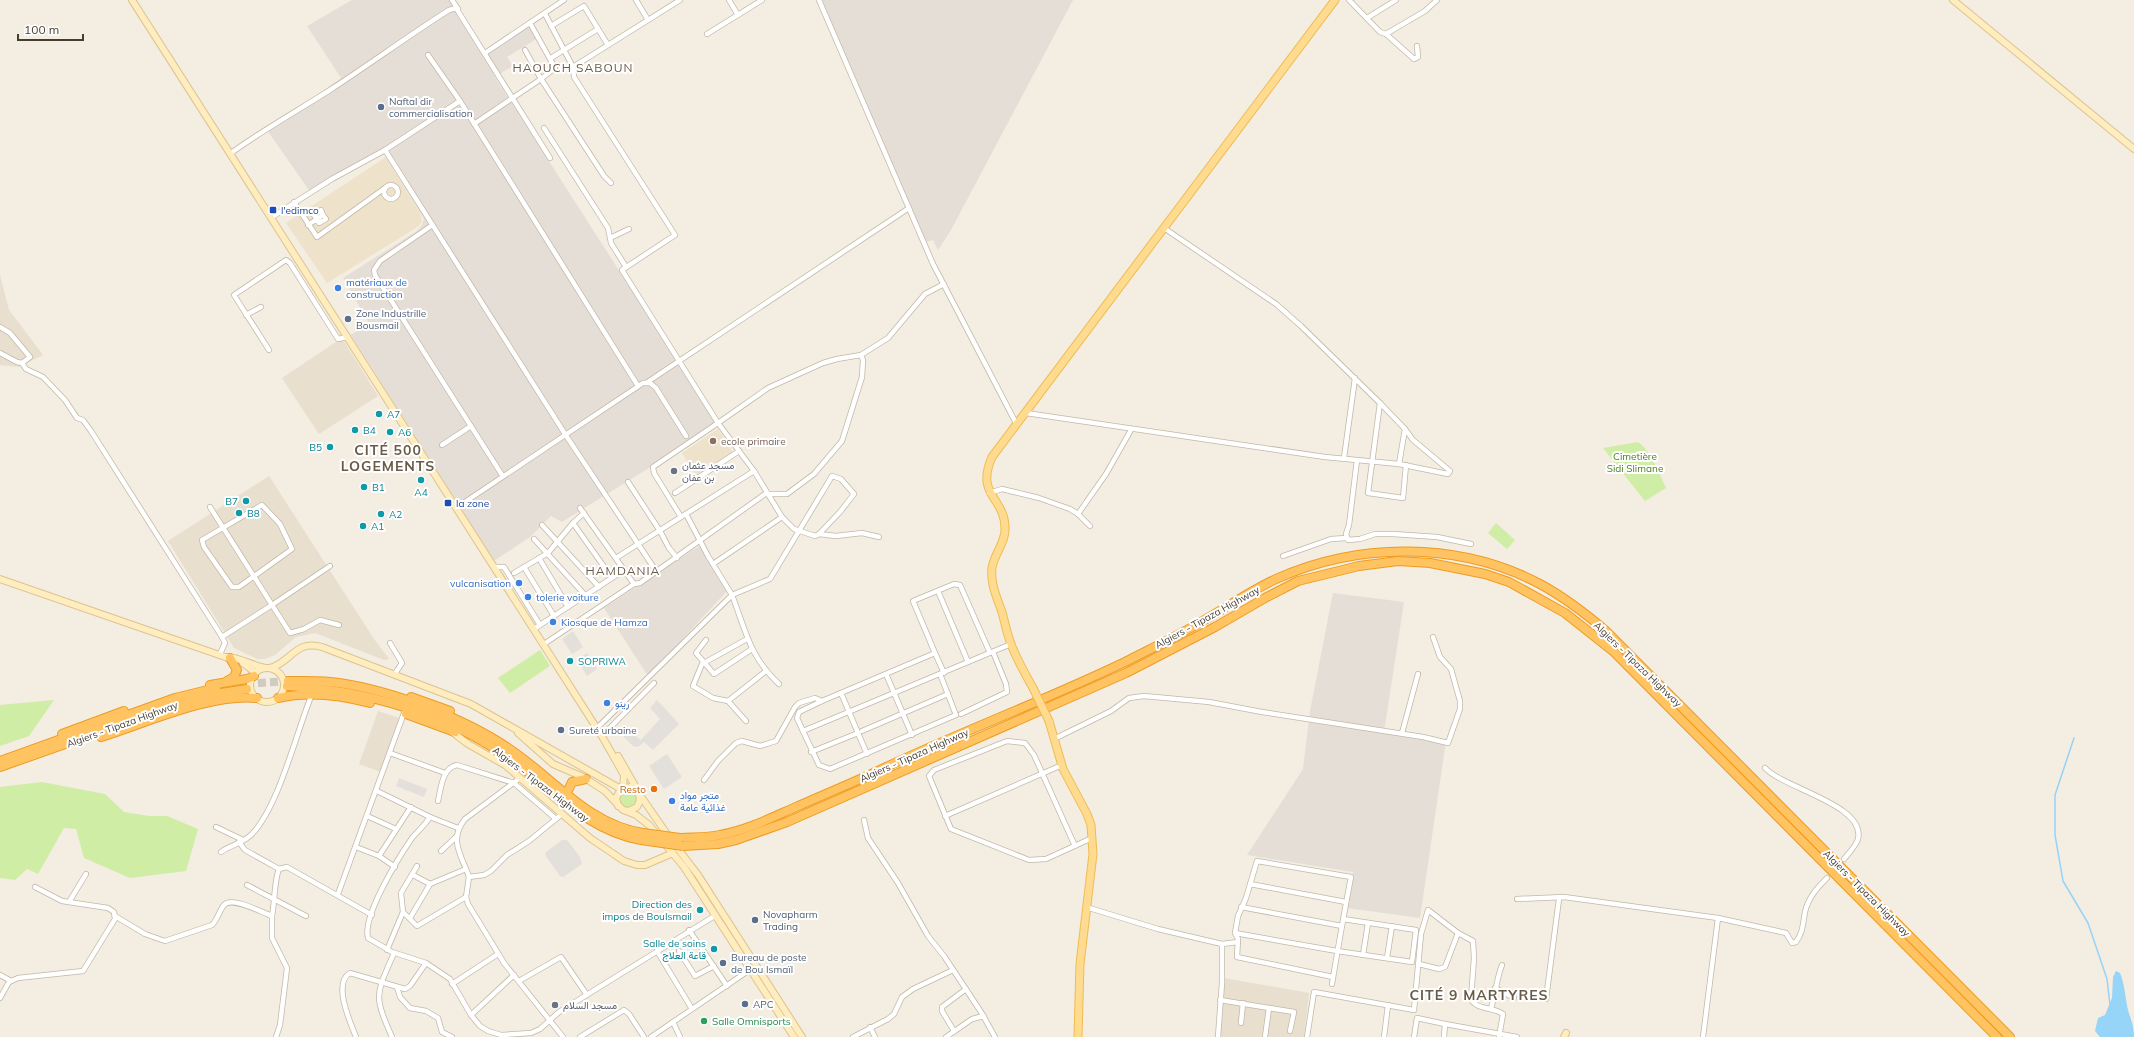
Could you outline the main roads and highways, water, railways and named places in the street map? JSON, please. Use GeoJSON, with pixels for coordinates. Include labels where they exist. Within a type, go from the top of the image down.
{"type":"FeatureCollection","features":[{"type":"Feature","properties":{"kind":"highway","name":"Algiers - Tipaza Highway"},"geometry":{"type":"LineString","coordinates":[[285,681],[340,683],[416,704],[478,730],[512,750],[583,807],[611,824],[642,837],[712,837],[745,829],[826,796],[900,760],[1120,664],[1190,629],[1265,584],[1304,568],[1333,559],[1376,552],[1404,551],[1446,554],[1487,563],[1537,583],[1581,610],[1606,630],[2010,1037]]}},
{"type":"Feature","properties":{"kind":"highway","name":"Algiers - Tipaza Highway"},"geometry":{"type":"LineString","coordinates":[[285,681],[377,699],[444,722],[490,745],[526,770],[583,816],[610,831],[683,846],[718,844],[736,840],[806,814],[1126,673],[1215,627],[1298,581],[1370,564],[1398,561],[1448,565],[1497,578],[1533,594],[1565,613],[1613,651],[1998,1037]]}},
{"type":"Feature","properties":{"kind":"highway"},"geometry":{"type":"LineString","coordinates":[[221,684],[236,674],[236,667],[229,658]]}},
{"type":"Feature","properties":{"kind":"highway"},"geometry":{"type":"LineString","coordinates":[[14,756],[59,735],[100,719],[170,696],[249,679],[255,674]]}},
{"type":"Feature","properties":{"kind":"highway","name":"Algiers - Tipaza Highway"},"geometry":{"type":"LineString","coordinates":[[0,760],[202,690],[246,686],[201,696],[0,767]]}},
{"type":"Feature","properties":{"kind":"highway"},"geometry":{"type":"LineString","coordinates":[[278,698],[303,694],[345,698],[404,713],[490,745]]}},
{"type":"Feature","properties":{"kind":"highway"},"geometry":{"type":"LineString","coordinates":[[26,759],[62,750],[210,702],[242,697],[257,698]]}},
{"type":"Feature","properties":{"kind":"highway"},"geometry":{"type":"LineString","coordinates":[[566,794],[572,782],[586,779]]}},
{"type":"Feature","properties":{"kind":"main road"},"geometry":{"type":"LineString","coordinates":[[132,0],[597,728],[622,763],[654,817],[698,875],[802,1037]]}},
{"type":"Feature","properties":{"kind":"main road"},"geometry":{"type":"LineString","coordinates":[[1078,1037],[1080,964],[1093,854],[1092,838],[1088,814],[1062,765],[1049,721],[1011,644],[992,578],[992,566],[1004,538],[1005,524],[986,481],[987,469],[992,457],[1335,0]]}},
{"type":"Feature","properties":{"kind":"main road"},"geometry":{"type":"LineString","coordinates":[[1953,0],[2134,149]]}},
{"type":"Feature","properties":{"kind":"main road"},"geometry":{"type":"LineString","coordinates":[[0,579],[220,654],[249,666],[255,674]]}},
{"type":"Feature","properties":{"kind":"main road"},"geometry":{"type":"LineString","coordinates":[[255,674],[279,665],[296,650],[308,645],[316,646],[453,696],[504,722],[544,746],[576,762],[606,782],[622,788],[632,787],[638,792],[640,798],[639,804],[635,809],[626,811]]}},
{"type":"Feature","properties":{"kind":"main road"},"geometry":{"type":"LineString","coordinates":[[255,674],[251,688],[257,698],[270,702],[278,698],[284,687],[285,681],[282,669],[296,650]]}},
{"type":"Feature","properties":{"kind":"main road"},"geometry":{"type":"LineString","coordinates":[[229,658],[275,671],[285,681]]}},
{"type":"Feature","properties":{"kind":"main road"},"geometry":{"type":"LineString","coordinates":[[504,722],[549,762],[586,779],[605,791],[618,806],[642,818],[649,824],[673,853],[716,915],[794,1037]]}},
{"type":"Feature","properties":{"kind":"main road"},"geometry":{"type":"LineString","coordinates":[[450,730],[468,744],[505,765],[590,838],[631,863],[641,865],[650,864],[673,853]]}},
{"type":"Feature","properties":{"kind":"main road"},"geometry":{"type":"LineString","coordinates":[[603,737],[624,775],[622,788],[616,798],[618,806]]}},
{"type":"Feature","properties":{"kind":"water"},"geometry":{"type":"Polygon","coordinates":[[[2116,971],[2120,973],[2123,982],[2134,1037],[2100,1037],[2095,1031],[2098,1018],[2105,1015],[2112,998],[2113,977],[2116,971]]]}},
{"type":"Feature","properties":{"kind":"waterway"},"geometry":{"type":"LineString","coordinates":[[2074,738],[2055,795],[2055,835],[2063,881],[2088,923],[2107,979],[2110,1005]]}},
{"type":"Feature","properties":{"kind":"tunnel"},"geometry":{"type":"LineString","coordinates":[[246,684],[288,681]]}},
{"type":"Feature","properties":{"kind":"place","name":"Naftal dir commercialisation"},"geometry":{"type":"Point","coordinates":[381,107]}},
{"type":"Feature","properties":{"kind":"place","name":"l'edimco"},"geometry":{"type":"Point","coordinates":[273,210]}},
{"type":"Feature","properties":{"kind":"place","name":"matériaux de construction"},"geometry":{"type":"Point","coordinates":[338,288]}},
{"type":"Feature","properties":{"kind":"place","name":"Zone Industrille Bousmail"},"geometry":{"type":"Point","coordinates":[348,319]}},
{"type":"Feature","properties":{"kind":"place","name":"A7"},"geometry":{"type":"Point","coordinates":[379,414]}},
{"type":"Feature","properties":{"kind":"place","name":"B4"},"geometry":{"type":"Point","coordinates":[355,430]}},
{"type":"Feature","properties":{"kind":"place","name":"A6"},"geometry":{"type":"Point","coordinates":[390,432]}},
{"type":"Feature","properties":{"kind":"place","name":"ecole primaire"},"geometry":{"type":"Point","coordinates":[713,441]}},
{"type":"Feature","properties":{"kind":"place","name":"B5"},"geometry":{"type":"Point","coordinates":[330,447]}},
{"type":"Feature","properties":{"kind":"place","name":"مسجد عثمان بن عفان"},"geometry":{"type":"Point","coordinates":[674,471]}},
{"type":"Feature","properties":{"kind":"place","name":"A4"},"geometry":{"type":"Point","coordinates":[421,480]}},
{"type":"Feature","properties":{"kind":"place","name":"B1"},"geometry":{"type":"Point","coordinates":[364,487]}},
{"type":"Feature","properties":{"kind":"place","name":"B7"},"geometry":{"type":"Point","coordinates":[246,501]}},
{"type":"Feature","properties":{"kind":"place","name":"la zone"},"geometry":{"type":"Point","coordinates":[448,503]}},
{"type":"Feature","properties":{"kind":"place","name":"B8"},"geometry":{"type":"Point","coordinates":[239,513]}},
{"type":"Feature","properties":{"kind":"place","name":"A2"},"geometry":{"type":"Point","coordinates":[381,514]}},
{"type":"Feature","properties":{"kind":"place","name":"A1"},"geometry":{"type":"Point","coordinates":[363,526]}},
{"type":"Feature","properties":{"kind":"place","name":"vulcanisation"},"geometry":{"type":"Point","coordinates":[519,583]}},
{"type":"Feature","properties":{"kind":"place","name":"tolerie voiture"},"geometry":{"type":"Point","coordinates":[528,597]}},
{"type":"Feature","properties":{"kind":"place","name":"Kiosque de Hamza"},"geometry":{"type":"Point","coordinates":[553,622]}},
{"type":"Feature","properties":{"kind":"place","name":"SOPRIWA"},"geometry":{"type":"Point","coordinates":[570,661]}},
{"type":"Feature","properties":{"kind":"place","name":"رينو"},"geometry":{"type":"Point","coordinates":[607,703]}},
{"type":"Feature","properties":{"kind":"place","name":"Sureté urbaine"},"geometry":{"type":"Point","coordinates":[561,730]}},
{"type":"Feature","properties":{"kind":"place","name":"Resto"},"geometry":{"type":"Point","coordinates":[654,789]}},
{"type":"Feature","properties":{"kind":"place","name":"متجر مواد غذائية عامة"},"geometry":{"type":"Point","coordinates":[672,801]}},
{"type":"Feature","properties":{"kind":"place","name":"Direction des impos de BouIsmail"},"geometry":{"type":"Point","coordinates":[700,910]}},
{"type":"Feature","properties":{"kind":"place","name":"Novapharm Trading"},"geometry":{"type":"Point","coordinates":[755,920]}},
{"type":"Feature","properties":{"kind":"place","name":"Salle de soins قاعة العلاج"},"geometry":{"type":"Point","coordinates":[714,949]}},
{"type":"Feature","properties":{"kind":"place","name":"Bureau de poste de Bou Ismaïl"},"geometry":{"type":"Point","coordinates":[723,963]}},
{"type":"Feature","properties":{"kind":"place","name":"APC"},"geometry":{"type":"Point","coordinates":[745,1004]}},
{"type":"Feature","properties":{"kind":"place","name":"مسجد السلام"},"geometry":{"type":"Point","coordinates":[555,1005]}},
{"type":"Feature","properties":{"kind":"place","name":"Salle Omnisports"},"geometry":{"type":"Point","coordinates":[704,1021]}},
{"type":"Feature","properties":{"kind":"district","name":"HAOUCH SABOUN"},"geometry":{"type":"Point","coordinates":[573,68]}},
{"type":"Feature","properties":{"kind":"district","name":"CITÉ 500 LOGEMENTS"},"geometry":{"type":"Point","coordinates":[388,458]}},
{"type":"Feature","properties":{"kind":"district","name":"HAMDANIA"},"geometry":{"type":"Point","coordinates":[623,571]}},
{"type":"Feature","properties":{"kind":"district","name":"CITÉ 9 MARTYRES"},"geometry":{"type":"Point","coordinates":[1479,995]}},
{"type":"Feature","properties":{"kind":"park label","name":"Cimetière Sidi Slimane"},"geometry":{"type":"Point","coordinates":[1635,462]}}]}
